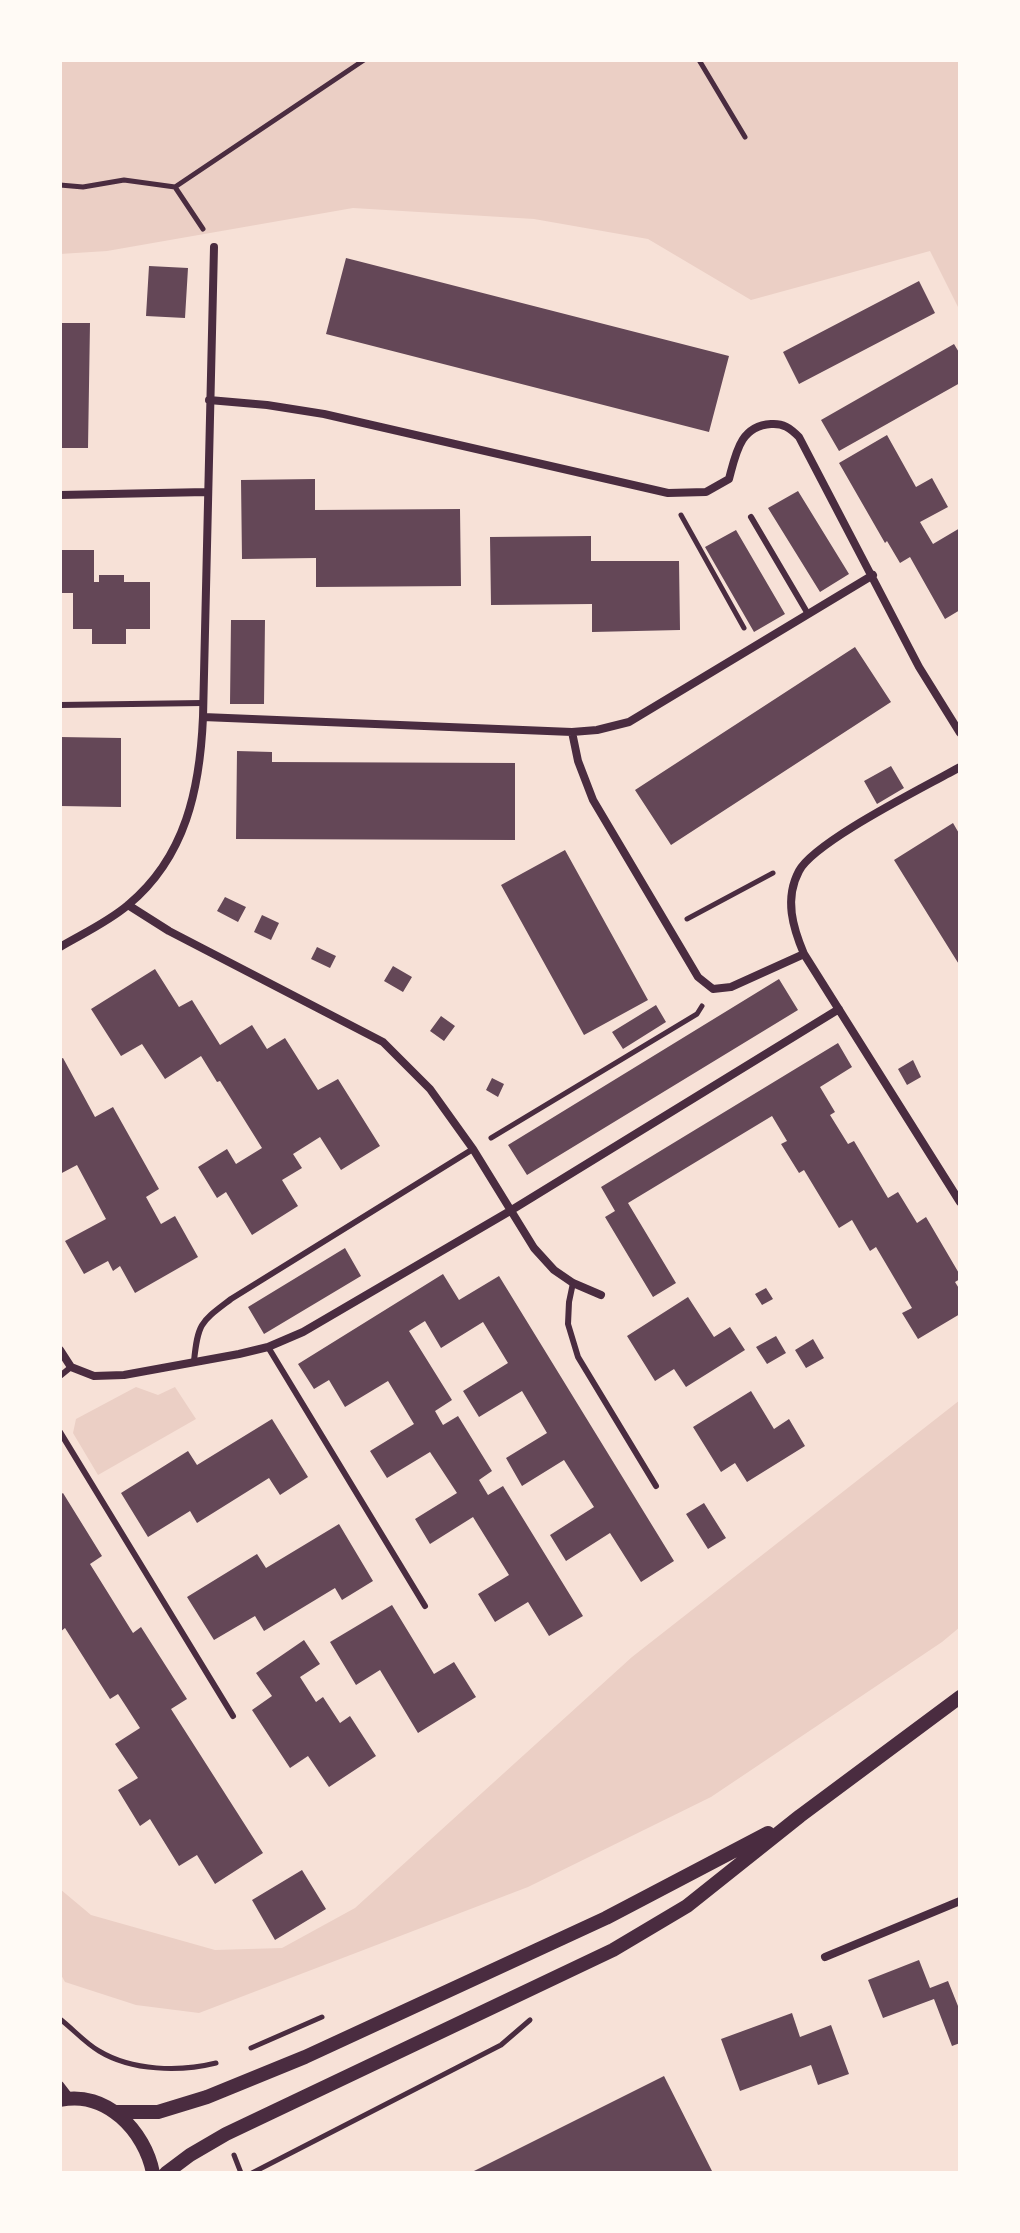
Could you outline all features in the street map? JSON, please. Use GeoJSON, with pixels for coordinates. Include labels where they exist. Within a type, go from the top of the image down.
{"type":"FeatureCollection","features":[{"type":"Feature","properties":{"kind":"street"},"geometry":{"type":"LineString","coordinates":[[60,947],[128,905],[162,869],[180,836],[193,802],[201,764],[203,717],[214,247]]}},
{"type":"Feature","properties":{"kind":"street"},"geometry":{"type":"LineString","coordinates":[[209,400],[324,414],[668,493],[706,492],[729,479],[737,448],[746,433],[761,425],[780,423],[799,437],[919,667],[960,733]]}},
{"type":"Feature","properties":{"kind":"street"},"geometry":{"type":"LineString","coordinates":[[60,495],[207,492]]}},
{"type":"Feature","properties":{"kind":"street"},"geometry":{"type":"LineString","coordinates":[[203,717],[572,732],[597,730],[629,722],[873,575]]}},
{"type":"Feature","properties":{"kind":"street"},"geometry":{"type":"LineString","coordinates":[[572,732],[578,761],[593,800],[698,977],[713,989],[731,987],[804,954]]}},
{"type":"Feature","properties":{"kind":"street"},"geometry":{"type":"LineString","coordinates":[[960,767],[816,849],[799,871],[792,895],[791,924],[804,954],[960,1202]]}},
{"type":"Feature","properties":{"kind":"street"},"geometry":{"type":"LineString","coordinates":[[128,905],[169,931],[383,1042],[430,1089],[473,1149],[534,1248],[554,1270],[573,1283],[601,1295]]}},
{"type":"Feature","properties":{"kind":"street"},"geometry":{"type":"LineString","coordinates":[[60,1350],[71,1367],[94,1376],[124,1375],[268,1347],[303,1332],[510,1211],[839,1009]]}},
{"type":"Feature","properties":{"kind":"street"},"geometry":{"type":"LineString","coordinates":[[166,2173],[226,2134],[613,1950],[687,1906],[800,1816],[960,1697]]}},
{"type":"Feature","properties":{"kind":"street"},"geometry":{"type":"LineString","coordinates":[[116,2112],[158,2112],[195,2101],[305,2057],[606,1918],[800,1816]]}},
{"type":"Feature","properties":{"kind":"street"},"geometry":{"type":"LineString","coordinates":[[825,1957],[960,1901]]}},
{"type":"Feature","properties":{"kind":"street"},"geometry":{"type":"LineString","coordinates":[[60,2085],[65,2099],[94,2102],[116,2112],[136,2131],[150,2155],[153,2173]]}},
{"type":"Feature","properties":{"kind":"lane"},"geometry":{"type":"LineString","coordinates":[[751,517],[808,614]]}},
{"type":"Feature","properties":{"kind":"lane"},"geometry":{"type":"LineString","coordinates":[[60,705],[203,703]]}},
{"type":"Feature","properties":{"kind":"lane"},"geometry":{"type":"LineString","coordinates":[[194,1361],[196,1340],[204,1320],[231,1299],[473,1149]]}},
{"type":"Feature","properties":{"kind":"lane"},"geometry":{"type":"LineString","coordinates":[[573,1283],[568,1324],[578,1357],[656,1486]]}},
{"type":"Feature","properties":{"kind":"lane"},"geometry":{"type":"LineString","coordinates":[[268,1347],[425,1606]]}},
{"type":"Feature","properties":{"kind":"lane"},"geometry":{"type":"LineString","coordinates":[[60,1376],[71,1367]]}},
{"type":"Feature","properties":{"kind":"lane"},"geometry":{"type":"LineString","coordinates":[[60,1432],[233,1716]]}},
{"type":"Feature","properties":{"kind":"path"},"geometry":{"type":"LineString","coordinates":[[60,185],[83,187],[124,180],[175,187],[364,60]]}},
{"type":"Feature","properties":{"kind":"path"},"geometry":{"type":"LineString","coordinates":[[699,60],[745,137]]}},
{"type":"Feature","properties":{"kind":"path"},"geometry":{"type":"LineString","coordinates":[[175,187],[214,247]]}},
{"type":"Feature","properties":{"kind":"path"},"geometry":{"type":"LineString","coordinates":[[668,493],[754,646]]}},
{"type":"Feature","properties":{"kind":"path"},"geometry":{"type":"LineString","coordinates":[[668,929],[776,871]]}},
{"type":"Feature","properties":{"kind":"path"},"geometry":{"type":"LineString","coordinates":[[473,1149],[697,1014],[713,989]]}},
{"type":"Feature","properties":{"kind":"path"},"geometry":{"type":"LineString","coordinates":[[245,2050],[332,2013]]}},
{"type":"Feature","properties":{"kind":"path"},"geometry":{"type":"LineString","coordinates":[[252,2173],[501,2045],[535,2016]]}},
{"type":"Feature","properties":{"kind":"path"},"geometry":{"type":"LineString","coordinates":[[60,2019],[100,2052],[150,2068],[194,2068],[216,2063]]}},
{"type":"Feature","properties":{"kind":"path"},"geometry":{"type":"LineString","coordinates":[[232,2151],[241,2173]]}},
{"type":"Feature","properties":{"kind":"shaded area"},"geometry":{"type":"Polygon","coordinates":[[[60,60],[960,60],[960,311],[930,251],[751,300],[648,239],[534,219],[353,208],[107,251],[60,254],[60,60]]]}},
{"type":"Feature","properties":{"kind":"shaded area"},"geometry":{"type":"Polygon","coordinates":[[[136,1387],[158,1395],[175,1387],[196,1419],[98,1475],[73,1433],[76,1419],[136,1387]]]}},
{"type":"Feature","properties":{"kind":"shaded area"},"geometry":{"type":"Polygon","coordinates":[[[960,1400],[960,1627],[711,1797],[528,1887],[199,2013],[136,2005],[65,1982],[60,1973],[60,1889],[91,1915],[215,1950],[282,1948],[355,1908],[632,1657],[960,1400]]]}},
{"type":"Feature","properties":{"kind":"building"},"geometry":{"type":"Polygon","coordinates":[[[346,258],[729,356],[709,432],[326,334],[346,258]]]}},
{"type":"Feature","properties":{"kind":"building"},"geometry":{"type":"Polygon","coordinates":[[[149,266],[188,268],[185,318],[146,316],[149,266]]]}},
{"type":"Feature","properties":{"kind":"building"},"geometry":{"type":"Polygon","coordinates":[[[919,281],[935,313],[799,384],[783,352],[919,281]]]}},
{"type":"Feature","properties":{"kind":"building"},"geometry":{"type":"Polygon","coordinates":[[[60,323],[90,323],[88,448],[60,448],[60,323]]]}},
{"type":"Feature","properties":{"kind":"building"},"geometry":{"type":"Polygon","coordinates":[[[954,344],[960,354],[960,383],[839,451],[821,420],[954,344]]]}},
{"type":"Feature","properties":{"kind":"building"},"geometry":{"type":"Polygon","coordinates":[[[887,435],[916,487],[932,478],[948,507],[920,522],[933,544],[960,528],[960,610],[945,619],[910,557],[900,563],[887,541],[885,543],[839,463],[887,435]]]}},
{"type":"Feature","properties":{"kind":"building"},"geometry":{"type":"Polygon","coordinates":[[[315,479],[315,510],[460,509],[461,586],[316,587],[316,558],[242,559],[241,480],[315,479]]]}},
{"type":"Feature","properties":{"kind":"building"},"geometry":{"type":"Polygon","coordinates":[[[798,491],[849,574],[820,592],[768,508],[798,491]]]}},
{"type":"Feature","properties":{"kind":"building"},"geometry":{"type":"Polygon","coordinates":[[[736,530],[785,614],[754,632],[705,547],[736,530]]]}},
{"type":"Feature","properties":{"kind":"building"},"geometry":{"type":"Polygon","coordinates":[[[591,536],[591,561],[679,561],[680,630],[592,632],[592,604],[491,605],[490,537],[591,536]]]}},
{"type":"Feature","properties":{"kind":"building"},"geometry":{"type":"Polygon","coordinates":[[[60,550],[94,550],[94,582],[99,582],[99,575],[124,575],[124,582],[150,582],[150,629],[126,629],[126,644],[92,644],[92,629],[73,629],[73,593],[60,593],[60,550]]]}},
{"type":"Feature","properties":{"kind":"building"},"geometry":{"type":"Polygon","coordinates":[[[231,620],[265,620],[264,704],[230,704],[231,620]]]}},
{"type":"Feature","properties":{"kind":"building"},"geometry":{"type":"Polygon","coordinates":[[[855,647],[891,702],[671,845],[635,790],[855,647]]]}},
{"type":"Feature","properties":{"kind":"building"},"geometry":{"type":"Polygon","coordinates":[[[60,737],[121,738],[121,807],[60,806],[60,737]]]}},
{"type":"Feature","properties":{"kind":"building"},"geometry":{"type":"Polygon","coordinates":[[[237,751],[272,752],[272,762],[515,763],[515,840],[236,839],[237,751]]]}},
{"type":"Feature","properties":{"kind":"building"},"geometry":{"type":"Polygon","coordinates":[[[891,766],[904,788],[877,804],[864,781],[891,766]]]}},
{"type":"Feature","properties":{"kind":"building"},"geometry":{"type":"Polygon","coordinates":[[[953,823],[960,835],[960,966],[894,860],[953,823]]]}},
{"type":"Feature","properties":{"kind":"building"},"geometry":{"type":"Polygon","coordinates":[[[565,850],[648,1000],[584,1035],[501,885],[565,850]]]}},
{"type":"Feature","properties":{"kind":"building"},"geometry":{"type":"Polygon","coordinates":[[[225,897],[246,907],[238,922],[217,911],[225,897]]]}},
{"type":"Feature","properties":{"kind":"building"},"geometry":{"type":"Polygon","coordinates":[[[262,915],[279,923],[271,940],[254,932],[262,915]]]}},
{"type":"Feature","properties":{"kind":"building"},"geometry":{"type":"Polygon","coordinates":[[[317,947],[336,956],[330,968],[311,959],[317,947]]]}},
{"type":"Feature","properties":{"kind":"building"},"geometry":{"type":"Polygon","coordinates":[[[393,966],[412,977],[403,992],[384,981],[393,966]]]}},
{"type":"Feature","properties":{"kind":"building"},"geometry":{"type":"Polygon","coordinates":[[[155,969],[179,1007],[192,1000],[220,1045],[252,1025],[267,1049],[285,1038],[318,1090],[338,1079],[380,1146],[341,1170],[320,1137],[293,1154],[302,1168],[282,1180],[298,1206],[252,1235],[226,1192],[217,1198],[198,1167],[227,1149],[236,1164],[262,1148],[220,1081],[217,1082],[201,1056],[165,1079],[142,1044],[121,1056],[91,1009],[155,969]]]}},
{"type":"Feature","properties":{"kind":"building"},"geometry":{"type":"Polygon","coordinates":[[[779,979],[798,1010],[527,1175],[508,1145],[779,979]]]}},
{"type":"Feature","properties":{"kind":"building"},"geometry":{"type":"Polygon","coordinates":[[[656,1005],[666,1022],[623,1049],[612,1032],[656,1005]]]}},
{"type":"Feature","properties":{"kind":"building"},"geometry":{"type":"Polygon","coordinates":[[[441,1016],[455,1026],[444,1041],[430,1031],[441,1016]]]}},
{"type":"Feature","properties":{"kind":"building"},"geometry":{"type":"Polygon","coordinates":[[[838,1043],[852,1067],[820,1087],[835,1112],[830,1115],[848,1144],[854,1141],[888,1198],[898,1192],[917,1223],[926,1217],[960,1275],[955,1282],[960,1290],[960,1314],[918,1339],[902,1313],[912,1308],[876,1247],[870,1251],[852,1220],[839,1228],[804,1170],[799,1173],[781,1144],[787,1141],[772,1116],[628,1203],[676,1283],[653,1297],[605,1217],[615,1211],[601,1187],[838,1043]]]}},
{"type":"Feature","properties":{"kind":"building"},"geometry":{"type":"Polygon","coordinates":[[[63,1058],[95,1117],[113,1107],[159,1189],[146,1197],[161,1224],[175,1216],[198,1257],[135,1293],[120,1266],[113,1271],[108,1261],[84,1274],[65,1241],[106,1219],[77,1165],[60,1174],[60,1059],[63,1058]]]}},
{"type":"Feature","properties":{"kind":"building"},"geometry":{"type":"Polygon","coordinates":[[[913,1060],[921,1077],[907,1085],[898,1069],[913,1060]]]}},
{"type":"Feature","properties":{"kind":"building"},"geometry":{"type":"Polygon","coordinates":[[[492,1078],[504,1084],[498,1097],[486,1090],[492,1078]]]}},
{"type":"Feature","properties":{"kind":"building"},"geometry":{"type":"Polygon","coordinates":[[[345,1248],[361,1276],[264,1334],[248,1307],[345,1248]]]}},
{"type":"Feature","properties":{"kind":"building"},"geometry":{"type":"Polygon","coordinates":[[[443,1274],[459,1300],[499,1276],[674,1561],[641,1582],[610,1533],[566,1561],[550,1535],[594,1507],[564,1460],[522,1486],[506,1458],[547,1433],[522,1391],[479,1417],[463,1391],[508,1363],[483,1322],[441,1348],[425,1321],[409,1331],[452,1400],[435,1411],[443,1425],[458,1416],[492,1471],[479,1480],[488,1495],[503,1486],[583,1616],[549,1636],[528,1602],[495,1622],[478,1594],[509,1575],[473,1517],[430,1544],[415,1519],[457,1493],[430,1452],[387,1478],[370,1451],[414,1424],[388,1381],[345,1407],[329,1380],[314,1389],[298,1364],[443,1274]]]}},
{"type":"Feature","properties":{"kind":"building"},"geometry":{"type":"Polygon","coordinates":[[[766,1288],[773,1299],[762,1305],[755,1294],[766,1288]]]}},
{"type":"Feature","properties":{"kind":"building"},"geometry":{"type":"Polygon","coordinates":[[[688,1297],[714,1337],[730,1327],[745,1350],[686,1387],[674,1369],[655,1381],[627,1336],[688,1297]]]}},
{"type":"Feature","properties":{"kind":"building"},"geometry":{"type":"Polygon","coordinates":[[[776,1336],[786,1353],[767,1364],[756,1347],[776,1336]]]}},
{"type":"Feature","properties":{"kind":"building"},"geometry":{"type":"Polygon","coordinates":[[[813,1339],[824,1358],[806,1368],[795,1350],[813,1339]]]}},
{"type":"Feature","properties":{"kind":"building"},"geometry":{"type":"Polygon","coordinates":[[[751,1391],[774,1429],[789,1419],[805,1446],[747,1482],[735,1463],[721,1472],[693,1427],[751,1391]]]}},
{"type":"Feature","properties":{"kind":"building"},"geometry":{"type":"Polygon","coordinates":[[[272,1419],[308,1477],[280,1495],[269,1478],[197,1523],[190,1511],[148,1537],[121,1493],[188,1451],[197,1465],[272,1419]]]}},
{"type":"Feature","properties":{"kind":"building"},"geometry":{"type":"Polygon","coordinates":[[[63,1493],[102,1556],[90,1564],[133,1633],[141,1627],[187,1699],[171,1709],[263,1853],[215,1884],[197,1855],[179,1866],[150,1819],[140,1826],[118,1790],[138,1778],[115,1744],[140,1728],[118,1694],[110,1699],[65,1628],[60,1632],[60,1495],[63,1493]]]}},
{"type":"Feature","properties":{"kind":"building"},"geometry":{"type":"Polygon","coordinates":[[[704,1503],[726,1538],[708,1549],[686,1514],[704,1503]]]}},
{"type":"Feature","properties":{"kind":"building"},"geometry":{"type":"Polygon","coordinates":[[[339,1524],[373,1581],[342,1600],[335,1588],[264,1631],[255,1616],[214,1640],[187,1597],[257,1554],[266,1568],[339,1524]]]}},
{"type":"Feature","properties":{"kind":"building"},"geometry":{"type":"Polygon","coordinates":[[[392,1605],[434,1674],[454,1662],[476,1697],[418,1733],[380,1670],[356,1685],[330,1642],[392,1605]]]}},
{"type":"Feature","properties":{"kind":"building"},"geometry":{"type":"Polygon","coordinates":[[[304,1640],[320,1664],[300,1677],[316,1702],[323,1697],[340,1723],[350,1716],[376,1756],[329,1787],[308,1756],[290,1768],[252,1710],[272,1696],[256,1673],[304,1640]]]}},
{"type":"Feature","properties":{"kind":"building"},"geometry":{"type":"Polygon","coordinates":[[[302,1870],[326,1909],[275,1940],[252,1900],[302,1870]]]}},
{"type":"Feature","properties":{"kind":"building"},"geometry":{"type":"Polygon","coordinates":[[[919,1960],[930,1988],[948,1981],[960,2011],[960,2043],[952,2046],[934,1999],[883,2018],[868,1980],[919,1960]]]}},
{"type":"Feature","properties":{"kind":"building"},"geometry":{"type":"Polygon","coordinates":[[[792,2013],[800,2037],[831,2025],[849,2074],[818,2085],[811,2065],[740,2091],[721,2039],[792,2013]]]}},
{"type":"Feature","properties":{"kind":"building"},"geometry":{"type":"Polygon","coordinates":[[[664,2076],[713,2173],[470,2173],[664,2076]]]}}]}
